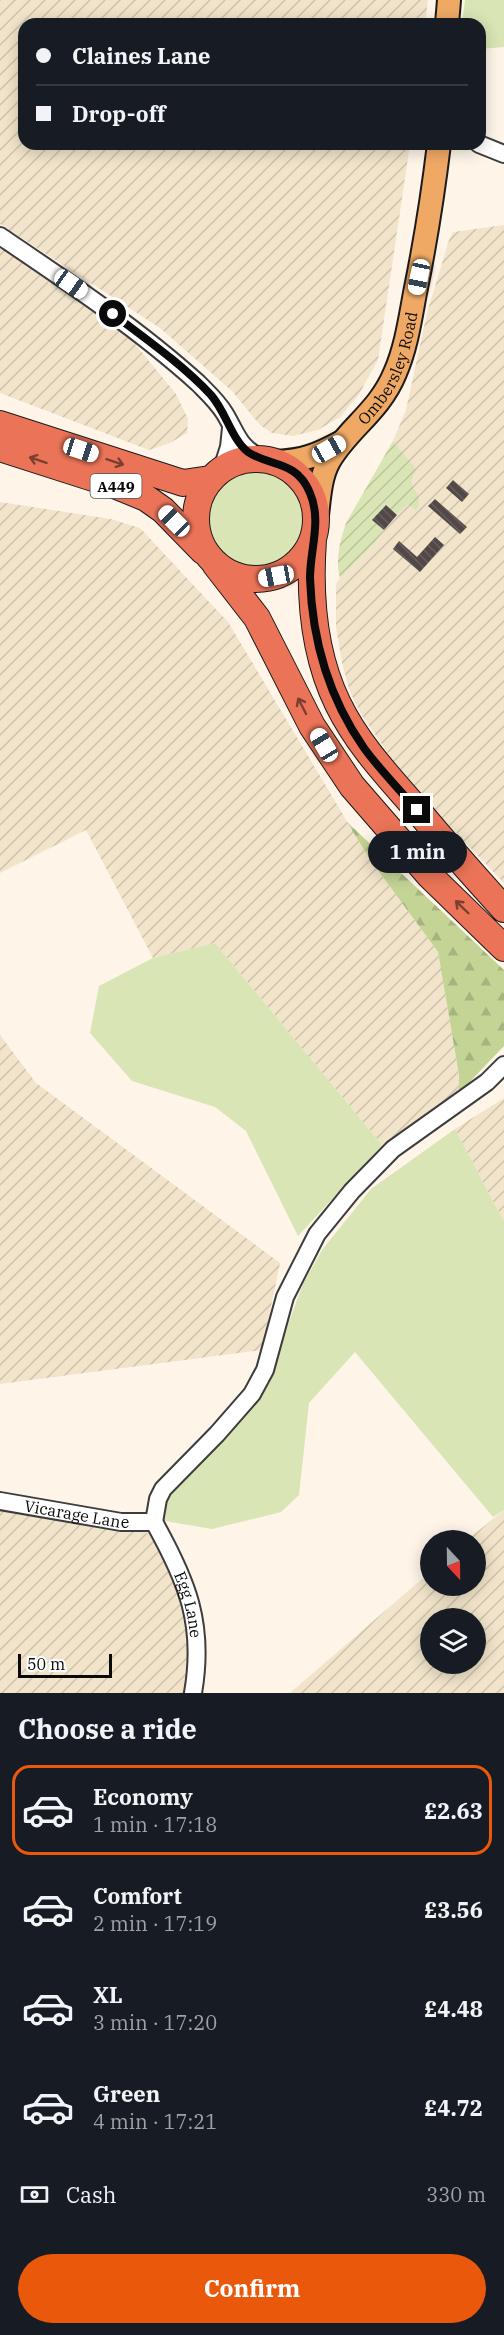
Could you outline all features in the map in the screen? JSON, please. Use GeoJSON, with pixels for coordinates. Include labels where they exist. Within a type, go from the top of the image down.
{"type":"FeatureCollection","features":[{"type":"Feature","properties":{"kind":"highway","name":"A449"},"geometry":{"type":"LineString","coordinates":[[0,424],[183,483],[216,474]]}},
{"type":"Feature","properties":{"kind":"highway","name":"A449"},"geometry":{"type":"LineString","coordinates":[[0,448],[112,484],[146,498],[163,510],[213,562],[257,618],[312,726],[352,786],[430,876],[504,948]]}},
{"type":"Feature","properties":{"kind":"highway"},"geometry":{"type":"LineString","coordinates":[[314,531],[305,555],[292,568],[276,576],[258,579],[241,578],[213,562],[202,546],[196,512],[200,495],[216,474],[247,459],[269,460],[289,468],[309,490],[315,506],[314,531],[310,577],[314,622],[324,667],[338,704],[365,749],[504,909]]}},
{"type":"Feature","properties":{"kind":"main road"},"geometry":{"type":"LineString","coordinates":[[448,18],[449,0]]}},
{"type":"Feature","properties":{"kind":"main road","name":"Ombersley Road"},"geometry":{"type":"LineString","coordinates":[[314,531],[323,478],[329,462],[343,441],[368,417],[381,400],[395,374],[406,342],[428,234],[438,150]]}},
{"type":"Feature","properties":{"kind":"main road","name":"Ombersley Road"},"geometry":{"type":"LineString","coordinates":[[269,460],[298,461],[314,456],[343,441]]}},
{"type":"Feature","properties":{"kind":"street"},"geometry":{"type":"LineString","coordinates":[[486,147],[504,154]]}},
{"type":"Feature","properties":{"kind":"street"},"geometry":{"type":"LineString","coordinates":[[0,236],[85,294],[174,362],[211,395],[227,417],[240,444],[269,460]]}},
{"type":"Feature","properties":{"kind":"street"},"geometry":{"type":"LineString","coordinates":[[216,474],[230,447],[231,428]]}},
{"type":"Feature","properties":{"kind":"street"},"geometry":{"type":"LineString","coordinates":[[154,1522],[158,1499],[163,1489],[217,1434],[252,1394],[265,1370],[285,1297],[317,1234],[352,1191],[393,1149],[487,1082],[504,1065]]}},
{"type":"Feature","properties":{"kind":"street","name":"Vicarage Lane"},"geometry":{"type":"LineString","coordinates":[[0,1501],[121,1522],[154,1522]]}},
{"type":"Feature","properties":{"kind":"street","name":"Egg Lane"},"geometry":{"type":"LineString","coordinates":[[154,1522],[176,1562],[186,1588],[197,1631],[197,1668],[193,1693]]}},
{"type":"Feature","properties":{"kind":"shaded area"},"geometry":{"type":"Polygon","coordinates":[[[0,0],[428,0],[426,18],[18,18],[18,150],[409,150],[378,360],[358,396],[340,417],[318,430],[293,436],[272,433],[260,425],[232,391],[160,328],[0,224],[0,0]]]}},
{"type":"Feature","properties":{"kind":"shaded area"},"geometry":{"type":"Polygon","coordinates":[[[504,225],[504,883],[427,802],[392,759],[361,714],[350,692],[342,663],[336,627],[336,584],[375,543],[408,503],[415,469],[393,441],[406,410],[427,313],[449,240],[453,232],[504,225]]]}},
{"type":"Feature","properties":{"kind":"shaded area"},"geometry":{"type":"Polygon","coordinates":[[[0,248],[122,328],[176,394],[188,419],[187,433],[170,443],[149,450],[0,393],[0,248]]]}},
{"type":"Feature","properties":{"kind":"shaded area"},"geometry":{"type":"Polygon","coordinates":[[[0,502],[111,519],[140,528],[228,622],[369,858],[438,952],[459,1075],[459,1093],[382,1145],[215,943],[153,958],[86,830],[0,873],[0,502]]]}},
{"type":"Feature","properties":{"kind":"shaded area"},"geometry":{"type":"Polygon","coordinates":[[[0,1035],[36,1083],[280,1263],[262,1350],[0,1384],[0,1035]]]}},
{"type":"Feature","properties":{"kind":"shaded area"},"geometry":{"type":"Polygon","coordinates":[[[504,1098],[504,1222],[455,1129],[504,1098]]]}},
{"type":"Feature","properties":{"kind":"shaded area"},"geometry":{"type":"Polygon","coordinates":[[[0,1507],[28,1515],[150,1533],[173,1575],[190,1638],[184,1693],[0,1693],[0,1507]]]}},
{"type":"Feature","properties":{"kind":"shaded area"},"geometry":{"type":"Polygon","coordinates":[[[504,1510],[504,1693],[290,1693],[420,1581],[420,1596],[486,1596],[486,1530],[479,1530],[504,1510]]]}},
{"type":"Feature","properties":{"kind":"green space"},"geometry":{"type":"Polygon","coordinates":[[[465,0],[504,0],[504,47],[486,48],[486,18],[463,18],[465,0]]]}},
{"type":"Feature","properties":{"kind":"green space"},"geometry":{"type":"Polygon","coordinates":[[[393,441],[416,469],[412,483],[418,494],[419,506],[416,510],[408,504],[397,515],[386,505],[373,520],[384,530],[375,543],[340,578],[339,550],[346,523],[393,441]]]}},
{"type":"Feature","properties":{"kind":"green space"},"geometry":{"type":"Polygon","coordinates":[[[256,468],[276,472],[285,477],[299,491],[304,500],[308,520],[304,540],[299,549],[285,563],[276,568],[256,572],[236,568],[227,563],[213,549],[208,540],[204,520],[208,500],[213,491],[227,477],[236,472],[256,468]]]}},
{"type":"Feature","properties":{"kind":"green space"},"geometry":{"type":"Polygon","coordinates":[[[347,822],[504,970],[504,1046],[459,1093],[459,1075],[438,952],[369,858],[347,822]]]}},
{"type":"Feature","properties":{"kind":"green space"},"geometry":{"type":"Polygon","coordinates":[[[215,943],[382,1145],[298,1236],[246,1131],[215,1107],[132,1081],[90,1033],[99,986],[153,958],[215,943]]]}},
{"type":"Feature","properties":{"kind":"green space"},"geometry":{"type":"Polygon","coordinates":[[[455,1129],[504,1222],[504,1510],[493,1517],[355,1352],[309,1403],[299,1495],[281,1512],[212,1529],[165,1521],[168,1492],[281,1343],[303,1284],[322,1250],[371,1189],[455,1129]]]}},
{"type":"Feature","properties":{"kind":"building"},"geometry":{"type":"Polygon","coordinates":[[[453,480],[469,494],[462,502],[446,488],[453,480]]]}},
{"type":"Feature","properties":{"kind":"building"},"geometry":{"type":"Polygon","coordinates":[[[435,499],[467,527],[460,534],[428,506],[435,499]]]}},
{"type":"Feature","properties":{"kind":"building"},"geometry":{"type":"Polygon","coordinates":[[[386,505],[397,515],[384,530],[372,520],[386,505]]]}},
{"type":"Feature","properties":{"kind":"building"},"geometry":{"type":"Polygon","coordinates":[[[435,537],[444,545],[420,572],[393,549],[399,541],[417,557],[435,537]]]}},
{"type":"Feature","properties":{"kind":"route"},"geometry":{"type":"LineString","coordinates":[[113,314],[174,362],[211,395],[227,417],[240,444],[262,459],[289,468],[309,490],[315,506],[316,523],[310,577],[314,622],[327,678],[338,704],[365,749],[417,810]]}}]}
